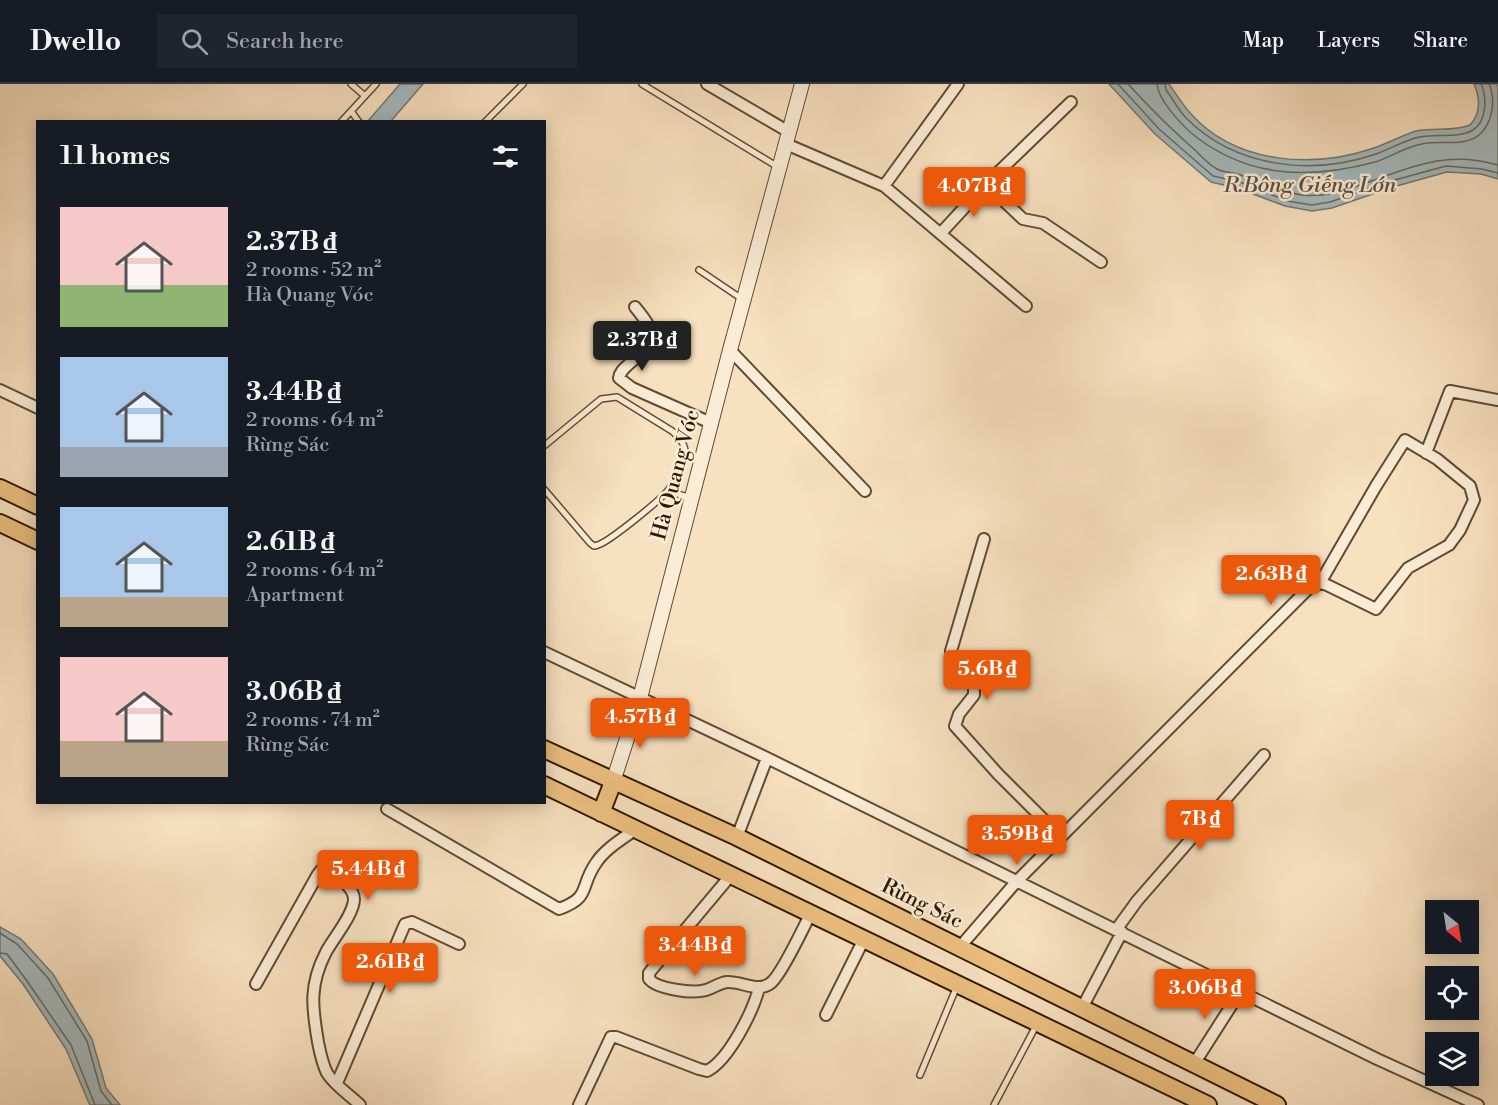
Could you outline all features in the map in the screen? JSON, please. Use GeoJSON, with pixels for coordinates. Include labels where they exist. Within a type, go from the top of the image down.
{"type":"FeatureCollection","features":[{"type":"Feature","properties":{"kind":"main road"},"geometry":{"type":"LineString","coordinates":[[0,488],[36,504]]}},
{"type":"Feature","properties":{"kind":"main road"},"geometry":{"type":"LineString","coordinates":[[0,523],[36,540]]}},
{"type":"Feature","properties":{"kind":"main road","name":"Rừng Sác"},"geometry":{"type":"LineString","coordinates":[[546,750],[740,831],[1197,1058],[1277,1105]]}},
{"type":"Feature","properties":{"kind":"main road"},"geometry":{"type":"LineString","coordinates":[[601,813],[615,777]]}},
{"type":"Feature","properties":{"kind":"main road"},"geometry":{"type":"LineString","coordinates":[[546,786],[1208,1105]]}},
{"type":"Feature","properties":{"kind":"street"},"geometry":{"type":"LineString","coordinates":[[707,84],[787,138],[884,186],[1026,306]]}},
{"type":"Feature","properties":{"kind":"street"},"geometry":{"type":"LineString","coordinates":[[884,186],[958,84]]}},
{"type":"Feature","properties":{"kind":"street","name":"Hà Quang Vóc"},"geometry":{"type":"LineString","coordinates":[[615,777],[640,698],[800,85]]}},
{"type":"Feature","properties":{"kind":"street"},"geometry":{"type":"LineString","coordinates":[[941,233],[986,184],[1071,102]]}},
{"type":"Feature","properties":{"kind":"street"},"geometry":{"type":"LineString","coordinates":[[986,184],[1023,219],[1043,223],[1101,262]]}},
{"type":"Feature","properties":{"kind":"street"},"geometry":{"type":"LineString","coordinates":[[635,307],[652,332],[652,339],[645,351],[620,372],[619,378],[632,388],[711,423]]}},
{"type":"Feature","properties":{"kind":"street"},"geometry":{"type":"LineString","coordinates":[[730,350],[865,491]]}},
{"type":"Feature","properties":{"kind":"street"},"geometry":{"type":"LineString","coordinates":[[0,390],[36,407]]}},
{"type":"Feature","properties":{"kind":"street"},"geometry":{"type":"LineString","coordinates":[[1426,453],[1450,391],[1498,400]]}},
{"type":"Feature","properties":{"kind":"street"},"geometry":{"type":"LineString","coordinates":[[965,942],[1016,882],[1312,585],[1320,583],[1376,609],[1408,568],[1449,545],[1460,530],[1474,500],[1470,486],[1405,440],[1320,583]]}},
{"type":"Feature","properties":{"kind":"street"},"geometry":{"type":"LineString","coordinates":[[984,539],[951,651],[951,660],[973,683],[974,689],[974,694],[959,714],[955,726],[1060,837]]}},
{"type":"Feature","properties":{"kind":"street"},"geometry":{"type":"LineString","coordinates":[[546,653],[767,758],[1377,1059],[1478,1105]]}},
{"type":"Feature","properties":{"kind":"street"},"geometry":{"type":"LineString","coordinates":[[1086,1002],[1119,931],[1137,901],[1264,755]]}},
{"type":"Feature","properties":{"kind":"street"},"geometry":{"type":"LineString","coordinates":[[740,831],[767,758]]}},
{"type":"Feature","properties":{"kind":"street"},"geometry":{"type":"LineString","coordinates":[[387,809],[560,909],[577,902],[596,862],[607,850],[636,829]]}},
{"type":"Feature","properties":{"kind":"street"},"geometry":{"type":"LineString","coordinates":[[256,984],[318,874],[322,869],[328,870],[351,890],[354,899],[352,908],[326,952],[315,976],[312,1009],[328,1075],[360,1105]]}},
{"type":"Feature","properties":{"kind":"street"},"geometry":{"type":"LineString","coordinates":[[731,875],[649,973],[652,983],[660,987],[696,992],[728,982],[759,987],[772,982],[811,913]]}},
{"type":"Feature","properties":{"kind":"street"},"geometry":{"type":"LineString","coordinates":[[337,1083],[405,924],[412,922],[459,944]]}},
{"type":"Feature","properties":{"kind":"street"},"geometry":{"type":"LineString","coordinates":[[826,1015],[864,939]]}},
{"type":"Feature","properties":{"kind":"street"},"geometry":{"type":"LineString","coordinates":[[579,1105],[611,1038],[616,1037],[699,1069],[707,1071],[712,1069],[729,1049],[748,1019],[759,987]]}},
{"type":"Feature","properties":{"kind":"street"},"geometry":{"type":"LineString","coordinates":[[1197,1058],[1240,992]]}},
{"type":"Feature","properties":{"kind":"lane"},"geometry":{"type":"LineString","coordinates":[[351,84],[365,96]]}},
{"type":"Feature","properties":{"kind":"lane"},"geometry":{"type":"LineString","coordinates":[[343,120],[376,84]]}},
{"type":"Feature","properties":{"kind":"lane"},"geometry":{"type":"LineString","coordinates":[[487,120],[523,84]]}},
{"type":"Feature","properties":{"kind":"lane"},"geometry":{"type":"LineString","coordinates":[[642,84],[779,168]]}},
{"type":"Feature","properties":{"kind":"lane"},"geometry":{"type":"LineString","coordinates":[[351,111],[358,120]]}},
{"type":"Feature","properties":{"kind":"lane"},"geometry":{"type":"LineString","coordinates":[[699,270],[743,300]]}},
{"type":"Feature","properties":{"kind":"lane"},"geometry":{"type":"LineString","coordinates":[[546,444],[601,399],[617,397],[672,431],[680,438],[685,450],[684,459],[668,491],[604,543],[594,546],[546,491]]}},
{"type":"Feature","properties":{"kind":"lane"},"geometry":{"type":"LineString","coordinates":[[668,491],[691,498]]}},
{"type":"Feature","properties":{"kind":"lane"},"geometry":{"type":"LineString","coordinates":[[921,1075],[958,984]]}},
{"type":"Feature","properties":{"kind":"lane"},"geometry":{"type":"LineString","coordinates":[[994,1105],[1037,1023]]}},
{"type":"Feature","properties":{"kind":"water"},"geometry":{"type":"Polygon","coordinates":[[[400,84],[423,84],[392,120],[369,120],[400,84]]]}},
{"type":"Feature","properties":{"kind":"water","name":"R.Bông Giếng Lớn"},"geometry":{"type":"Polygon","coordinates":[[[1109,84],[1169,84],[1191,114],[1209,131],[1253,152],[1276,158],[1301,160],[1350,155],[1416,131],[1470,125],[1476,116],[1478,105],[1474,84],[1496,84],[1498,86],[1498,179],[1481,174],[1447,172],[1393,187],[1332,208],[1312,211],[1285,206],[1237,188],[1211,182],[1155,134],[1109,84]]]}},
{"type":"Feature","properties":{"kind":"water"},"geometry":{"type":"Polygon","coordinates":[[[0,927],[21,939],[53,974],[92,1039],[106,1088],[120,1105],[90,1105],[66,1049],[23,984],[0,956],[0,927]]]}}]}
